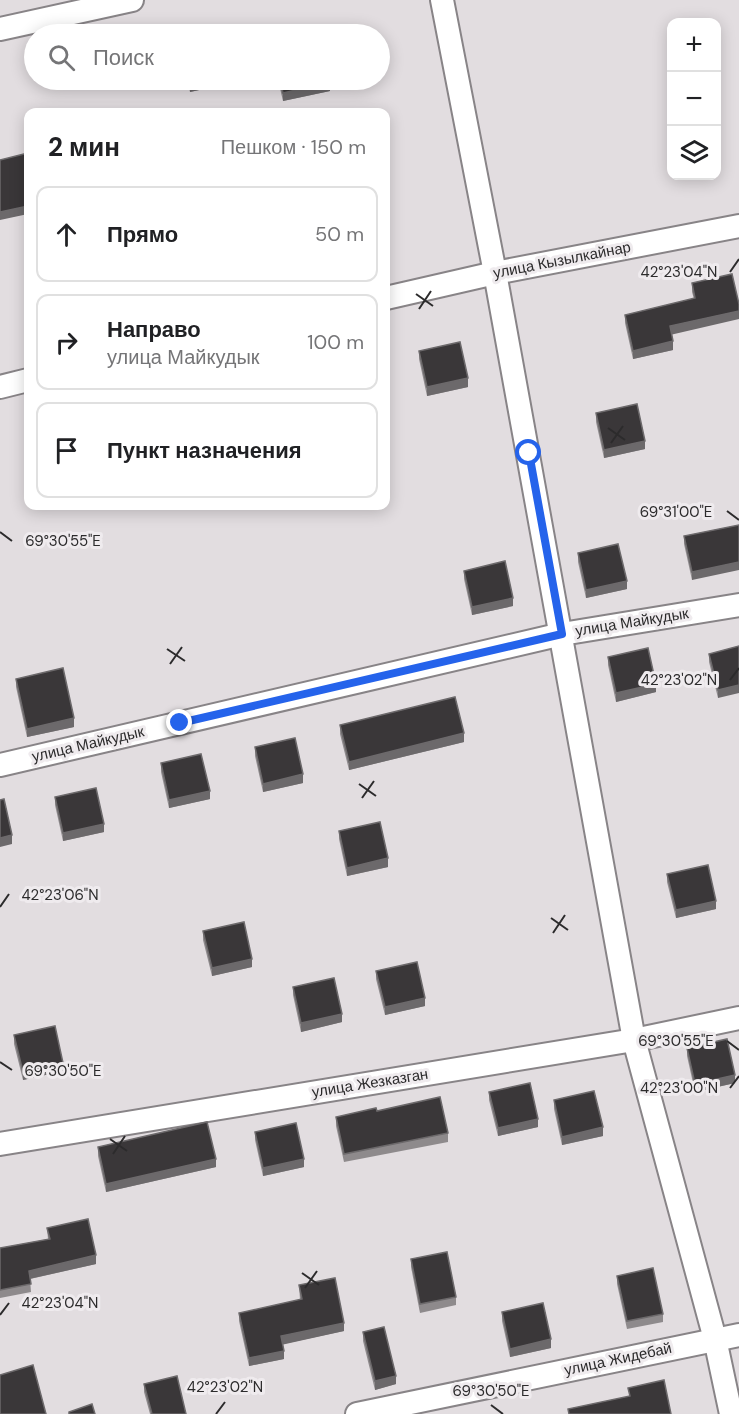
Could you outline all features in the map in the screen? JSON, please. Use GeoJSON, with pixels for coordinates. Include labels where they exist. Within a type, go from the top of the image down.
{"type":"FeatureCollection","features":[{"type":"Feature","properties":{"kind":"street"},"geometry":{"type":"LineString","coordinates":[[0,29],[132,0]]}},
{"type":"Feature","properties":{"kind":"street"},"geometry":{"type":"LineString","coordinates":[[442,0],[562,634],[634,1040],[715,1339],[731,1414]]}},
{"type":"Feature","properties":{"kind":"street","name":"улица Кызылкайнар"},"geometry":{"type":"LineString","coordinates":[[390,297],[495,273],[739,226]]}},
{"type":"Feature","properties":{"kind":"street"},"geometry":{"type":"LineString","coordinates":[[0,387],[24,381]]}},
{"type":"Feature","properties":{"kind":"street","name":"улица Майкудык"},"geometry":{"type":"LineString","coordinates":[[0,765],[562,634],[739,605]]}},
{"type":"Feature","properties":{"kind":"street","name":"улица Жезказган"},"geometry":{"type":"LineString","coordinates":[[0,1144],[634,1040],[739,1018]]}},
{"type":"Feature","properties":{"kind":"street","name":"улица Жидебай"},"geometry":{"type":"LineString","coordinates":[[357,1414],[739,1335]]}},
{"type":"Feature","properties":{"kind":"building"},"geometry":{"type":"Polygon","coordinates":[[[24,154],[24,207],[0,212],[0,160],[24,154]]]}},
{"type":"Feature","properties":{"kind":"building"},"geometry":{"type":"Polygon","coordinates":[[[732,274],[739,311],[670,326],[673,341],[633,351],[625,315],[695,298],[692,283],[732,274]]]}},
{"type":"Feature","properties":{"kind":"building"},"geometry":{"type":"Polygon","coordinates":[[[460,342],[468,378],[427,387],[419,351],[460,342]]]}},
{"type":"Feature","properties":{"kind":"building"},"geometry":{"type":"Polygon","coordinates":[[[637,404],[645,441],[604,450],[596,413],[637,404]]]}},
{"type":"Feature","properties":{"kind":"building"},"geometry":{"type":"Polygon","coordinates":[[[739,525],[739,562],[692,572],[684,536],[739,525]]]}},
{"type":"Feature","properties":{"kind":"building"},"geometry":{"type":"Polygon","coordinates":[[[618,544],[627,581],[586,590],[578,553],[618,544]]]}},
{"type":"Feature","properties":{"kind":"building"},"geometry":{"type":"Polygon","coordinates":[[[505,561],[513,598],[472,607],[464,571],[505,561]]]}},
{"type":"Feature","properties":{"kind":"building"},"geometry":{"type":"Polygon","coordinates":[[[739,646],[739,685],[718,690],[709,654],[739,646]]]}},
{"type":"Feature","properties":{"kind":"building"},"geometry":{"type":"Polygon","coordinates":[[[648,648],[656,684],[616,693],[608,657],[648,648]]]}},
{"type":"Feature","properties":{"kind":"building"},"geometry":{"type":"Polygon","coordinates":[[[63,668],[74,718],[27,729],[16,679],[63,668]]]}},
{"type":"Feature","properties":{"kind":"building"},"geometry":{"type":"Polygon","coordinates":[[[455,697],[464,733],[349,762],[340,725],[455,697]]]}},
{"type":"Feature","properties":{"kind":"building"},"geometry":{"type":"Polygon","coordinates":[[[295,738],[303,774],[263,784],[255,747],[295,738]]]}},
{"type":"Feature","properties":{"kind":"building"},"geometry":{"type":"Polygon","coordinates":[[[201,754],[210,791],[169,800],[161,763],[201,754]]]}},
{"type":"Feature","properties":{"kind":"building"},"geometry":{"type":"Polygon","coordinates":[[[96,788],[104,824],[63,833],[55,797],[96,788]]]}},
{"type":"Feature","properties":{"kind":"building"},"geometry":{"type":"Polygon","coordinates":[[[4,799],[12,835],[0,838],[0,800],[4,799]]]}},
{"type":"Feature","properties":{"kind":"building"},"geometry":{"type":"Polygon","coordinates":[[[380,822],[388,858],[347,868],[339,831],[380,822]]]}},
{"type":"Feature","properties":{"kind":"building"},"geometry":{"type":"Polygon","coordinates":[[[708,865],[716,901],[676,910],[667,874],[708,865]]]}},
{"type":"Feature","properties":{"kind":"building"},"geometry":{"type":"Polygon","coordinates":[[[244,922],[252,959],[212,968],[203,931],[244,922]]]}},
{"type":"Feature","properties":{"kind":"building"},"geometry":{"type":"Polygon","coordinates":[[[417,962],[425,998],[385,1007],[376,971],[417,962]]]}},
{"type":"Feature","properties":{"kind":"building"},"geometry":{"type":"Polygon","coordinates":[[[334,978],[342,1014],[301,1023],[293,987],[334,978]]]}},
{"type":"Feature","properties":{"kind":"building"},"geometry":{"type":"Polygon","coordinates":[[[55,1026],[63,1063],[23,1072],[14,1035],[55,1026]]]}},
{"type":"Feature","properties":{"kind":"building"},"geometry":{"type":"Polygon","coordinates":[[[727,1039],[735,1075],[695,1084],[687,1048],[727,1039]]]}},
{"type":"Feature","properties":{"kind":"building"},"geometry":{"type":"Polygon","coordinates":[[[530,1083],[538,1119],[498,1128],[489,1092],[530,1083]]]}},
{"type":"Feature","properties":{"kind":"building"},"geometry":{"type":"Polygon","coordinates":[[[594,1091],[603,1127],[562,1137],[554,1100],[594,1091]]]}},
{"type":"Feature","properties":{"kind":"building"},"geometry":{"type":"Polygon","coordinates":[[[440,1097],[448,1133],[344,1154],[336,1117],[376,1108],[377,1111],[440,1097]]]}},
{"type":"Feature","properties":{"kind":"building"},"geometry":{"type":"Polygon","coordinates":[[[207,1122],[216,1159],[106,1184],[98,1147],[207,1122]]]}},
{"type":"Feature","properties":{"kind":"building"},"geometry":{"type":"Polygon","coordinates":[[[296,1123],[304,1159],[263,1168],[255,1132],[296,1123]]]}},
{"type":"Feature","properties":{"kind":"building"},"geometry":{"type":"Polygon","coordinates":[[[88,1219],[96,1255],[29,1271],[31,1284],[0,1290],[0,1248],[50,1239],[47,1228],[88,1219]]]}},
{"type":"Feature","properties":{"kind":"building"},"geometry":{"type":"Polygon","coordinates":[[[447,1252],[456,1297],[420,1304],[411,1259],[447,1252]]]}},
{"type":"Feature","properties":{"kind":"building"},"geometry":{"type":"Polygon","coordinates":[[[653,1268],[663,1314],[627,1321],[617,1276],[653,1268]]]}},
{"type":"Feature","properties":{"kind":"building"},"geometry":{"type":"Polygon","coordinates":[[[335,1278],[344,1323],[281,1336],[284,1351],[249,1358],[239,1313],[302,1299],[299,1285],[335,1278]]]}},
{"type":"Feature","properties":{"kind":"building"},"geometry":{"type":"Polygon","coordinates":[[[543,1303],[551,1339],[510,1349],[502,1312],[543,1303]]]}},
{"type":"Feature","properties":{"kind":"building"},"geometry":{"type":"Polygon","coordinates":[[[384,1327],[396,1376],[375,1381],[363,1332],[384,1327]]]}},
{"type":"Feature","properties":{"kind":"building"},"geometry":{"type":"Polygon","coordinates":[[[33,1365],[46,1414],[0,1414],[0,1375],[33,1365]]]}},
{"type":"Feature","properties":{"kind":"building"},"geometry":{"type":"Polygon","coordinates":[[[177,1376],[186,1414],[152,1414],[144,1384],[177,1376]]]}},
{"type":"Feature","properties":{"kind":"building"},"geometry":{"type":"Polygon","coordinates":[[[664,1380],[671,1414],[569,1414],[568,1409],[630,1396],[628,1388],[664,1380]]]}},
{"type":"Feature","properties":{"kind":"building"},"geometry":{"type":"Polygon","coordinates":[[[92,1404],[95,1414],[69,1414],[69,1412],[92,1404]]]}},
{"type":"Feature","properties":{"kind":"route"},"geometry":{"type":"LineString","coordinates":[[180,723],[562,634],[529,453]]}}]}
